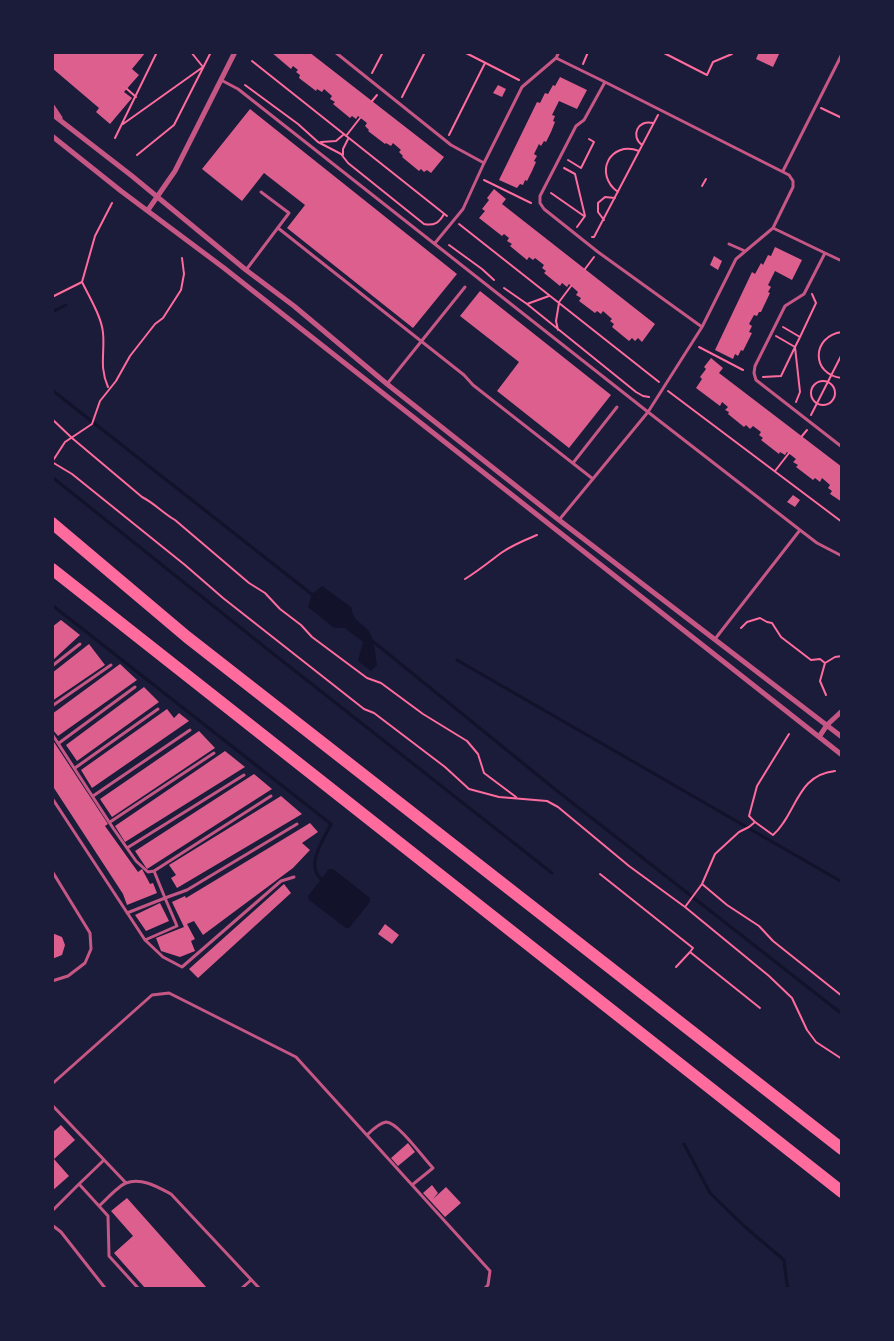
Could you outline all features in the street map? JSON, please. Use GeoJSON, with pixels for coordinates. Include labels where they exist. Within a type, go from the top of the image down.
{"type":"FeatureCollection","features":[{"type":"Feature","properties":{"kind":"highway"},"geometry":{"type":"LineString","coordinates":[[52,523],[187,637],[842,1149]]}},
{"type":"Feature","properties":{"kind":"highway"},"geometry":{"type":"LineString","coordinates":[[52,569],[842,1192]]}},
{"type":"Feature","properties":{"kind":"street"},"geometry":{"type":"LineString","coordinates":[[148,210],[176,171],[235,52]]}},
{"type":"Feature","properties":{"kind":"street"},"geometry":{"type":"LineString","coordinates":[[52,106],[62,121]]}},
{"type":"Feature","properties":{"kind":"street"},"geometry":{"type":"LineString","coordinates":[[52,114],[559,520],[842,737]]}},
{"type":"Feature","properties":{"kind":"street"},"geometry":{"type":"LineString","coordinates":[[52,136],[842,755]]}},
{"type":"Feature","properties":{"kind":"street"},"geometry":{"type":"LineString","coordinates":[[819,737],[827,725],[842,710]]}},
{"type":"Feature","properties":{"kind":"lane"},"geometry":{"type":"LineString","coordinates":[[335,52],[451,145],[484,163]]}},
{"type":"Feature","properties":{"kind":"lane"},"geometry":{"type":"LineString","coordinates":[[435,243],[462,209],[522,87],[556,58],[559,52]]}},
{"type":"Feature","properties":{"kind":"lane"},"geometry":{"type":"LineString","coordinates":[[783,171],[842,54]]}},
{"type":"Feature","properties":{"kind":"lane"},"geometry":{"type":"LineString","coordinates":[[556,58],[783,171],[793,181],[793,187],[773,228],[736,259],[702,327],[656,402],[559,520]]}},
{"type":"Feature","properties":{"kind":"lane"},"geometry":{"type":"LineString","coordinates":[[221,80],[238,89],[800,530],[817,543],[842,556]]}},
{"type":"Feature","properties":{"kind":"lane"},"geometry":{"type":"LineString","coordinates":[[605,82],[584,120],[576,126],[540,196],[540,203],[598,252],[702,327]]}},
{"type":"Feature","properties":{"kind":"lane"},"geometry":{"type":"LineString","coordinates":[[246,270],[289,213],[261,192]]}},
{"type":"Feature","properties":{"kind":"lane"},"geometry":{"type":"LineString","coordinates":[[278,228],[593,479]]}},
{"type":"Feature","properties":{"kind":"lane"},"geometry":{"type":"LineString","coordinates":[[773,228],[842,261]]}},
{"type":"Feature","properties":{"kind":"lane"},"geometry":{"type":"LineString","coordinates":[[729,244],[745,251]]}},
{"type":"Feature","properties":{"kind":"lane"},"geometry":{"type":"LineString","coordinates":[[825,253],[804,294],[785,306],[755,366],[754,373],[756,380],[842,447]]}},
{"type":"Feature","properties":{"kind":"lane"},"geometry":{"type":"LineString","coordinates":[[387,384],[465,287]]}},
{"type":"Feature","properties":{"kind":"lane"},"geometry":{"type":"LineString","coordinates":[[573,463],[617,407]]}},
{"type":"Feature","properties":{"kind":"lane"},"geometry":{"type":"LineString","coordinates":[[714,639],[800,530]]}},
{"type":"Feature","properties":{"kind":"lane"},"geometry":{"type":"LineString","coordinates":[[52,666],[80,644]]}},
{"type":"Feature","properties":{"kind":"lane"},"geometry":{"type":"LineString","coordinates":[[52,706],[111,664]]}},
{"type":"Feature","properties":{"kind":"lane"},"geometry":{"type":"LineString","coordinates":[[59,743],[135,687]]}},
{"type":"Feature","properties":{"kind":"lane"},"geometry":{"type":"LineString","coordinates":[[75,768],[158,709]]}},
{"type":"Feature","properties":{"kind":"lane"},"geometry":{"type":"LineString","coordinates":[[93,796],[190,730]]}},
{"type":"Feature","properties":{"kind":"lane"},"geometry":{"type":"LineString","coordinates":[[52,734],[127,848],[148,872],[154,871],[271,796]]}},
{"type":"Feature","properties":{"kind":"lane"},"geometry":{"type":"LineString","coordinates":[[110,822],[214,753]]}},
{"type":"Feature","properties":{"kind":"lane"},"geometry":{"type":"LineString","coordinates":[[127,848],[244,774]]}},
{"type":"Feature","properties":{"kind":"lane"},"geometry":{"type":"LineString","coordinates":[[52,798],[145,940],[162,957],[182,967],[281,881],[294,877]]}},
{"type":"Feature","properties":{"kind":"lane"},"geometry":{"type":"LineString","coordinates":[[127,913],[187,890],[297,824]]}},
{"type":"Feature","properties":{"kind":"lane"},"geometry":{"type":"LineString","coordinates":[[52,871],[90,933],[91,949],[85,963],[68,976],[52,981]]}},
{"type":"Feature","properties":{"kind":"lane"},"geometry":{"type":"LineString","coordinates":[[145,940],[178,926],[154,871]]}},
{"type":"Feature","properties":{"kind":"lane"},"geometry":{"type":"LineString","coordinates":[[52,1084],[152,995],[169,993],[296,1057],[490,1271],[488,1285],[485,1288]]}},
{"type":"Feature","properties":{"kind":"lane"},"geometry":{"type":"LineString","coordinates":[[52,1106],[126,1183]]}},
{"type":"Feature","properties":{"kind":"lane"},"geometry":{"type":"LineString","coordinates":[[367,1135],[383,1123],[389,1122],[398,1129],[433,1168],[412,1186]]}},
{"type":"Feature","properties":{"kind":"lane"},"geometry":{"type":"LineString","coordinates":[[52,1211],[104,1160]]}},
{"type":"Feature","properties":{"kind":"lane"},"geometry":{"type":"LineString","coordinates":[[99,1206],[126,1183],[142,1181],[159,1187],[171,1194],[259,1288]]}},
{"type":"Feature","properties":{"kind":"lane"},"geometry":{"type":"LineString","coordinates":[[79,1184],[108,1216],[109,1256],[138,1288]]}},
{"type":"Feature","properties":{"kind":"lane"},"geometry":{"type":"LineString","coordinates":[[52,1225],[62,1232],[105,1288]]}},
{"type":"Feature","properties":{"kind":"lane"},"geometry":{"type":"LineString","coordinates":[[242,1288],[251,1280]]}},
{"type":"Feature","properties":{"kind":"path"},"geometry":{"type":"LineString","coordinates":[[115,138],[157,52]]}},
{"type":"Feature","properties":{"kind":"path"},"geometry":{"type":"LineString","coordinates":[[191,52],[204,67]]}},
{"type":"Feature","properties":{"kind":"path"},"geometry":{"type":"LineString","coordinates":[[137,155],[174,125],[211,52]]}},
{"type":"Feature","properties":{"kind":"path"},"geometry":{"type":"LineString","coordinates":[[402,97],[425,52]]}},
{"type":"Feature","properties":{"kind":"path"},"geometry":{"type":"LineString","coordinates":[[464,52],[519,80]]}},
{"type":"Feature","properties":{"kind":"path"},"geometry":{"type":"LineString","coordinates":[[583,64],[588,52]]}},
{"type":"Feature","properties":{"kind":"path"},"geometry":{"type":"LineString","coordinates":[[662,52],[707,75],[713,62],[732,54]]}},
{"type":"Feature","properties":{"kind":"path"},"geometry":{"type":"LineString","coordinates":[[372,73],[382,53]]}},
{"type":"Feature","properties":{"kind":"path"},"geometry":{"type":"LineString","coordinates":[[252,61],[665,388],[842,522]]}},
{"type":"Feature","properties":{"kind":"path"},"geometry":{"type":"LineString","coordinates":[[448,134],[485,63]]}},
{"type":"Feature","properties":{"kind":"path"},"geometry":{"type":"LineString","coordinates":[[123,124],[204,67]]}},
{"type":"Feature","properties":{"kind":"path"},"geometry":{"type":"LineString","coordinates":[[241,83],[251,88],[298,124],[318,142],[336,150],[348,163],[424,224],[436,224],[445,214]]}},
{"type":"Feature","properties":{"kind":"path"},"geometry":{"type":"LineString","coordinates":[[127,89],[136,97]]}},
{"type":"Feature","properties":{"kind":"path"},"geometry":{"type":"LineString","coordinates":[[372,101],[377,95]]}},
{"type":"Feature","properties":{"kind":"path"},"geometry":{"type":"LineString","coordinates":[[821,108],[842,118]]}},
{"type":"Feature","properties":{"kind":"path"},"geometry":{"type":"LineString","coordinates":[[589,238],[594,237],[604,220],[660,110]]}},
{"type":"Feature","properties":{"kind":"path"},"geometry":{"type":"LineString","coordinates":[[344,158],[343,149],[346,136],[360,118]]}},
{"type":"Feature","properties":{"kind":"path"},"geometry":{"type":"LineString","coordinates":[[642,146],[636,137],[638,127],[643,123],[653,124]]}},
{"type":"Feature","properties":{"kind":"path"},"geometry":{"type":"LineString","coordinates":[[318,142],[336,141],[346,136]]}},
{"type":"Feature","properties":{"kind":"path"},"geometry":{"type":"LineString","coordinates":[[568,160],[581,168],[594,142],[589,139]]}},
{"type":"Feature","properties":{"kind":"path"},"geometry":{"type":"LineString","coordinates":[[618,192],[607,179],[608,161],[616,152],[622,150],[634,149],[639,151]]}},
{"type":"Feature","properties":{"kind":"path"},"geometry":{"type":"LineString","coordinates":[[564,168],[575,174],[584,216],[576,227]]}},
{"type":"Feature","properties":{"kind":"path"},"geometry":{"type":"LineString","coordinates":[[702,186],[706,179]]}},
{"type":"Feature","properties":{"kind":"path"},"geometry":{"type":"LineString","coordinates":[[483,180],[531,203]]}},
{"type":"Feature","properties":{"kind":"path"},"geometry":{"type":"LineString","coordinates":[[551,193],[584,216]]}},
{"type":"Feature","properties":{"kind":"path"},"geometry":{"type":"LineString","coordinates":[[604,220],[598,212],[598,203],[605,197],[615,198]]}},
{"type":"Feature","properties":{"kind":"path"},"geometry":{"type":"LineString","coordinates":[[109,388],[103,372],[103,332],[82,282],[95,236],[112,203]]}},
{"type":"Feature","properties":{"kind":"path"},"geometry":{"type":"LineString","coordinates":[[438,238],[457,249],[498,284]]}},
{"type":"Feature","properties":{"kind":"path"},"geometry":{"type":"LineString","coordinates":[[585,269],[594,257]]}},
{"type":"Feature","properties":{"kind":"path"},"geometry":{"type":"LineString","coordinates":[[182,258],[184,274],[181,290],[163,318],[155,324],[130,356],[116,381],[100,401],[92,424],[65,442],[52,462],[72,474],[223,598],[296,654],[364,710],[374,713],[445,767],[469,789],[499,797],[547,801],[558,807],[630,866],[685,907],[785,990],[792,998],[807,1030],[816,1042],[842,1059]]}},
{"type":"Feature","properties":{"kind":"path"},"geometry":{"type":"LineString","coordinates":[[52,297],[82,282]]}},
{"type":"Feature","properties":{"kind":"path"},"geometry":{"type":"LineString","coordinates":[[558,330],[556,321],[559,303],[571,286]]}},
{"type":"Feature","properties":{"kind":"path"},"geometry":{"type":"LineString","coordinates":[[504,288],[527,304],[636,392],[650,397],[656,402]]}},
{"type":"Feature","properties":{"kind":"path"},"geometry":{"type":"LineString","coordinates":[[527,304],[549,296]]}},
{"type":"Feature","properties":{"kind":"path"},"geometry":{"type":"LineString","coordinates":[[760,378],[781,376],[816,303]]}},
{"type":"Feature","properties":{"kind":"path"},"geometry":{"type":"LineString","coordinates":[[776,324],[800,337]]}},
{"type":"Feature","properties":{"kind":"path"},"geometry":{"type":"LineString","coordinates":[[774,344],[782,327]]}},
{"type":"Feature","properties":{"kind":"path"},"geometry":{"type":"LineString","coordinates":[[842,332],[834,333],[826,338],[820,345],[818,354],[819,363],[824,370],[831,376],[842,378]]}},
{"type":"Feature","properties":{"kind":"path"},"geometry":{"type":"LineString","coordinates":[[772,333],[796,347]]}},
{"type":"Feature","properties":{"kind":"path"},"geometry":{"type":"LineString","coordinates":[[698,347],[743,370]]}},
{"type":"Feature","properties":{"kind":"path"},"geometry":{"type":"LineString","coordinates":[[792,409],[800,392],[796,347]]}},
{"type":"Feature","properties":{"kind":"path"},"geometry":{"type":"LineString","coordinates":[[795,404],[810,417],[842,354]]}},
{"type":"Feature","properties":{"kind":"path"},"geometry":{"type":"LineString","coordinates":[[760,373],[760,378]]}},
{"type":"Feature","properties":{"kind":"path"},"geometry":{"type":"LineString","coordinates":[[760,378],[767,383]]}},
{"type":"Feature","properties":{"kind":"path"},"geometry":{"type":"LineString","coordinates":[[820,381],[828,382],[835,389],[835,398],[827,405],[818,404],[812,398],[811,390],[820,381]]}},
{"type":"Feature","properties":{"kind":"path"},"geometry":{"type":"LineString","coordinates":[[52,420],[142,497],[152,502],[161,512],[175,520],[255,588],[264,593],[312,637],[367,678],[381,683],[423,714],[467,741],[478,754],[484,773],[518,799]]}},
{"type":"Feature","properties":{"kind":"path"},"geometry":{"type":"LineString","coordinates":[[802,436],[807,430]]}},
{"type":"Feature","properties":{"kind":"path"},"geometry":{"type":"LineString","coordinates":[[774,472],[789,453]]}},
{"type":"Feature","properties":{"kind":"path"},"geometry":{"type":"LineString","coordinates":[[465,579],[516,543],[537,535]]}},
{"type":"Feature","properties":{"kind":"path"},"geometry":{"type":"LineString","coordinates":[[741,628],[753,619],[760,618],[772,623],[781,637],[811,660],[820,659],[825,663]]}},
{"type":"Feature","properties":{"kind":"path"},"geometry":{"type":"LineString","coordinates":[[826,696],[820,681],[825,663],[835,657],[842,656]]}},
{"type":"Feature","properties":{"kind":"path"},"geometry":{"type":"LineString","coordinates":[[789,734],[756,786],[749,816],[754,822],[773,835],[779,830],[791,808],[811,780],[819,774],[835,771]]}},
{"type":"Feature","properties":{"kind":"path"},"geometry":{"type":"LineString","coordinates":[[685,907],[702,884],[715,854],[739,832],[754,822]]}},
{"type":"Feature","properties":{"kind":"path"},"geometry":{"type":"LineString","coordinates":[[600,874],[693,948],[676,967]]}},
{"type":"Feature","properties":{"kind":"path"},"geometry":{"type":"LineString","coordinates":[[702,884],[727,905],[759,926],[773,941],[842,996]]}},
{"type":"Feature","properties":{"kind":"path"},"geometry":{"type":"LineString","coordinates":[[690,952],[760,1008]]}},
{"type":"Feature","properties":{"kind":"shaded area"},"geometry":{"type":"Polygon","coordinates":[[[322,586],[351,607],[357,620],[370,633],[374,644],[377,665],[371,671],[358,661],[363,642],[345,628],[334,628],[308,607],[312,594],[322,586]]]}},
{"type":"Feature","properties":{"kind":"shaded area"},"geometry":{"type":"Polygon","coordinates":[[[329,869],[333,869],[370,898],[370,902],[349,928],[346,928],[309,900],[308,896],[329,869]]]}},
{"type":"Feature","properties":{"kind":"building"},"geometry":{"type":"Polygon","coordinates":[[[52,52],[146,52],[132,69],[139,75],[124,92],[132,98],[110,124],[96,112],[99,108],[52,68],[52,52]]]}},
{"type":"Feature","properties":{"kind":"building"},"geometry":{"type":"Polygon","coordinates":[[[271,52],[309,52],[444,157],[431,173],[427,170],[424,172],[421,169],[419,171],[402,157],[399,152],[401,150],[393,143],[391,146],[385,144],[368,131],[365,126],[367,123],[358,116],[356,119],[352,116],[350,118],[333,104],[335,102],[330,99],[332,96],[324,89],[322,92],[317,89],[316,91],[299,78],[300,75],[296,72],[298,70],[293,66],[291,69],[271,52]]]}},
{"type":"Feature","properties":{"kind":"building"},"geometry":{"type":"Polygon","coordinates":[[[759,52],[780,52],[773,67],[756,59],[759,52]]]}},
{"type":"Feature","properties":{"kind":"building"},"geometry":{"type":"Polygon","coordinates":[[[560,77],[587,90],[577,109],[559,101],[552,115],[555,116],[553,121],[555,122],[551,132],[546,142],[544,141],[541,146],[539,144],[534,154],[537,156],[534,161],[536,162],[527,181],[525,180],[523,185],[520,184],[517,188],[499,180],[537,102],[540,103],[545,93],[548,94],[560,77]]]}},
{"type":"Feature","properties":{"kind":"building"},"geometry":{"type":"Polygon","coordinates":[[[498,85],[506,89],[502,97],[493,93],[498,85]]]}},
{"type":"Feature","properties":{"kind":"building"},"geometry":{"type":"Polygon","coordinates":[[[250,109],[457,274],[413,328],[287,228],[305,205],[264,173],[242,201],[202,169],[250,109]]]}},
{"type":"Feature","properties":{"kind":"building"},"geometry":{"type":"Polygon","coordinates":[[[494,189],[506,199],[502,204],[655,324],[642,342],[638,338],[635,341],[632,338],[629,341],[612,327],[614,324],[610,321],[612,319],[603,311],[601,314],[597,311],[595,313],[579,301],[581,298],[576,295],[578,292],[569,284],[567,287],[562,283],[560,286],[544,273],[546,271],[542,268],[544,265],[535,258],[533,260],[529,257],[527,260],[510,246],[512,244],[507,241],[509,238],[504,234],[502,236],[479,218],[485,211],[482,209],[494,189]]]}},
{"type":"Feature","properties":{"kind":"building"},"geometry":{"type":"Polygon","coordinates":[[[775,247],[802,260],[792,280],[775,271],[768,285],[771,287],[768,292],[770,293],[761,312],[757,316],[754,315],[749,324],[752,326],[749,332],[752,333],[743,351],[741,350],[738,356],[735,354],[733,359],[715,350],[752,272],[755,274],[761,263],[763,265],[768,255],[771,256],[775,247]]]}},
{"type":"Feature","properties":{"kind":"building"},"geometry":{"type":"Polygon","coordinates":[[[714,256],[722,261],[718,270],[710,265],[714,256]]]}},
{"type":"Feature","properties":{"kind":"building"},"geometry":{"type":"Polygon","coordinates":[[[480,291],[611,395],[569,448],[497,391],[519,362],[460,316],[480,291]]]}},
{"type":"Feature","properties":{"kind":"building"},"geometry":{"type":"Polygon","coordinates":[[[711,358],[723,368],[719,373],[842,467],[842,502],[830,494],[832,491],[828,488],[830,485],[822,478],[820,482],[815,478],[813,480],[796,467],[798,465],[793,462],[796,459],[787,452],[785,455],[780,452],[779,454],[761,440],[763,438],[759,435],[761,432],[753,426],[750,429],[746,425],[744,427],[728,414],[729,412],[725,410],[728,407],[722,402],[720,406],[696,388],[702,379],[700,377],[706,369],[704,367],[711,358]]]}},
{"type":"Feature","properties":{"kind":"building"},"geometry":{"type":"Polygon","coordinates":[[[793,495],[800,500],[795,507],[787,502],[793,495]]]}},
{"type":"Feature","properties":{"kind":"building"},"geometry":{"type":"Polygon","coordinates":[[[61,620],[80,635],[52,661],[52,627],[61,620]]]}},
{"type":"Feature","properties":{"kind":"building"},"geometry":{"type":"Polygon","coordinates":[[[89,644],[105,665],[52,701],[52,673],[89,644]]]}},
{"type":"Feature","properties":{"kind":"building"},"geometry":{"type":"Polygon","coordinates":[[[120,664],[137,680],[58,736],[52,729],[52,714],[120,664]]]}},
{"type":"Feature","properties":{"kind":"building"},"geometry":{"type":"Polygon","coordinates":[[[144,687],[159,702],[77,761],[66,745],[144,687]]]}},
{"type":"Feature","properties":{"kind":"building"},"geometry":{"type":"Polygon","coordinates":[[[167,709],[174,718],[179,713],[189,721],[92,788],[81,770],[167,709]]]}},
{"type":"Feature","properties":{"kind":"building"},"geometry":{"type":"Polygon","coordinates":[[[199,731],[215,748],[112,817],[100,799],[199,731]]]}},
{"type":"Feature","properties":{"kind":"building"},"geometry":{"type":"Polygon","coordinates":[[[52,739],[108,824],[105,826],[138,872],[142,869],[150,884],[153,883],[157,893],[127,905],[123,894],[52,785],[52,739]]]}},
{"type":"Feature","properties":{"kind":"building"},"geometry":{"type":"Polygon","coordinates":[[[225,751],[245,767],[125,842],[115,826],[225,751]]]}},
{"type":"Feature","properties":{"kind":"building"},"geometry":{"type":"Polygon","coordinates":[[[254,774],[272,789],[147,869],[135,851],[254,774]]]}},
{"type":"Feature","properties":{"kind":"building"},"geometry":{"type":"Polygon","coordinates":[[[281,796],[302,814],[177,888],[171,878],[176,875],[169,865],[281,796]]]}},
{"type":"Feature","properties":{"kind":"building"},"geometry":{"type":"Polygon","coordinates":[[[310,823],[318,832],[302,843],[310,850],[293,868],[203,935],[194,921],[187,924],[195,939],[191,941],[195,951],[180,957],[161,951],[156,938],[184,927],[172,902],[185,896],[186,898],[310,823]]]}},
{"type":"Feature","properties":{"kind":"building"},"geometry":{"type":"Polygon","coordinates":[[[284,884],[291,893],[198,978],[189,969],[284,884]]]}},
{"type":"Feature","properties":{"kind":"building"},"geometry":{"type":"Polygon","coordinates":[[[160,903],[169,921],[146,931],[135,915],[160,903]]]}},
{"type":"Feature","properties":{"kind":"building"},"geometry":{"type":"Polygon","coordinates":[[[385,924],[399,935],[392,944],[378,934],[385,924]]]}},
{"type":"Feature","properties":{"kind":"building"},"geometry":{"type":"Polygon","coordinates":[[[52,933],[62,937],[65,945],[62,955],[52,959],[52,933]]]}},
{"type":"Feature","properties":{"kind":"building"},"geometry":{"type":"Polygon","coordinates":[[[61,1125],[75,1140],[54,1159],[69,1176],[52,1191],[52,1133],[61,1125]]]}},
{"type":"Feature","properties":{"kind":"building"},"geometry":{"type":"Polygon","coordinates":[[[408,1143],[415,1152],[398,1166],[391,1158],[408,1143]]]}},
{"type":"Feature","properties":{"kind":"building"},"geometry":{"type":"Polygon","coordinates":[[[432,1185],[438,1193],[433,1199],[446,1187],[461,1203],[445,1217],[423,1193],[432,1185]]]}},
{"type":"Feature","properties":{"kind":"building"},"geometry":{"type":"Polygon","coordinates":[[[127,1198],[207,1288],[145,1288],[114,1253],[133,1236],[111,1211],[127,1198]]]}},
{"type":"Feature","properties":{"kind":"waterway"},"geometry":{"type":"LineString","coordinates":[[52,312],[66,305]]}},
{"type":"Feature","properties":{"kind":"waterway"},"geometry":{"type":"LineString","coordinates":[[52,390],[314,596]]}},
{"type":"Feature","properties":{"kind":"waterway"},"geometry":{"type":"LineString","coordinates":[[52,477],[552,873]]}},
{"type":"Feature","properties":{"kind":"waterway"},"geometry":{"type":"LineString","coordinates":[[52,605],[331,824],[315,859],[315,867],[321,879]]}},
{"type":"Feature","properties":{"kind":"waterway"},"geometry":{"type":"LineString","coordinates":[[370,639],[556,790],[842,1014]]}},
{"type":"Feature","properties":{"kind":"waterway"},"geometry":{"type":"LineString","coordinates":[[457,660],[842,882]]}},
{"type":"Feature","properties":{"kind":"waterway"},"geometry":{"type":"LineString","coordinates":[[684,1144],[710,1193],[744,1226],[784,1260],[789,1288]]}}]}
